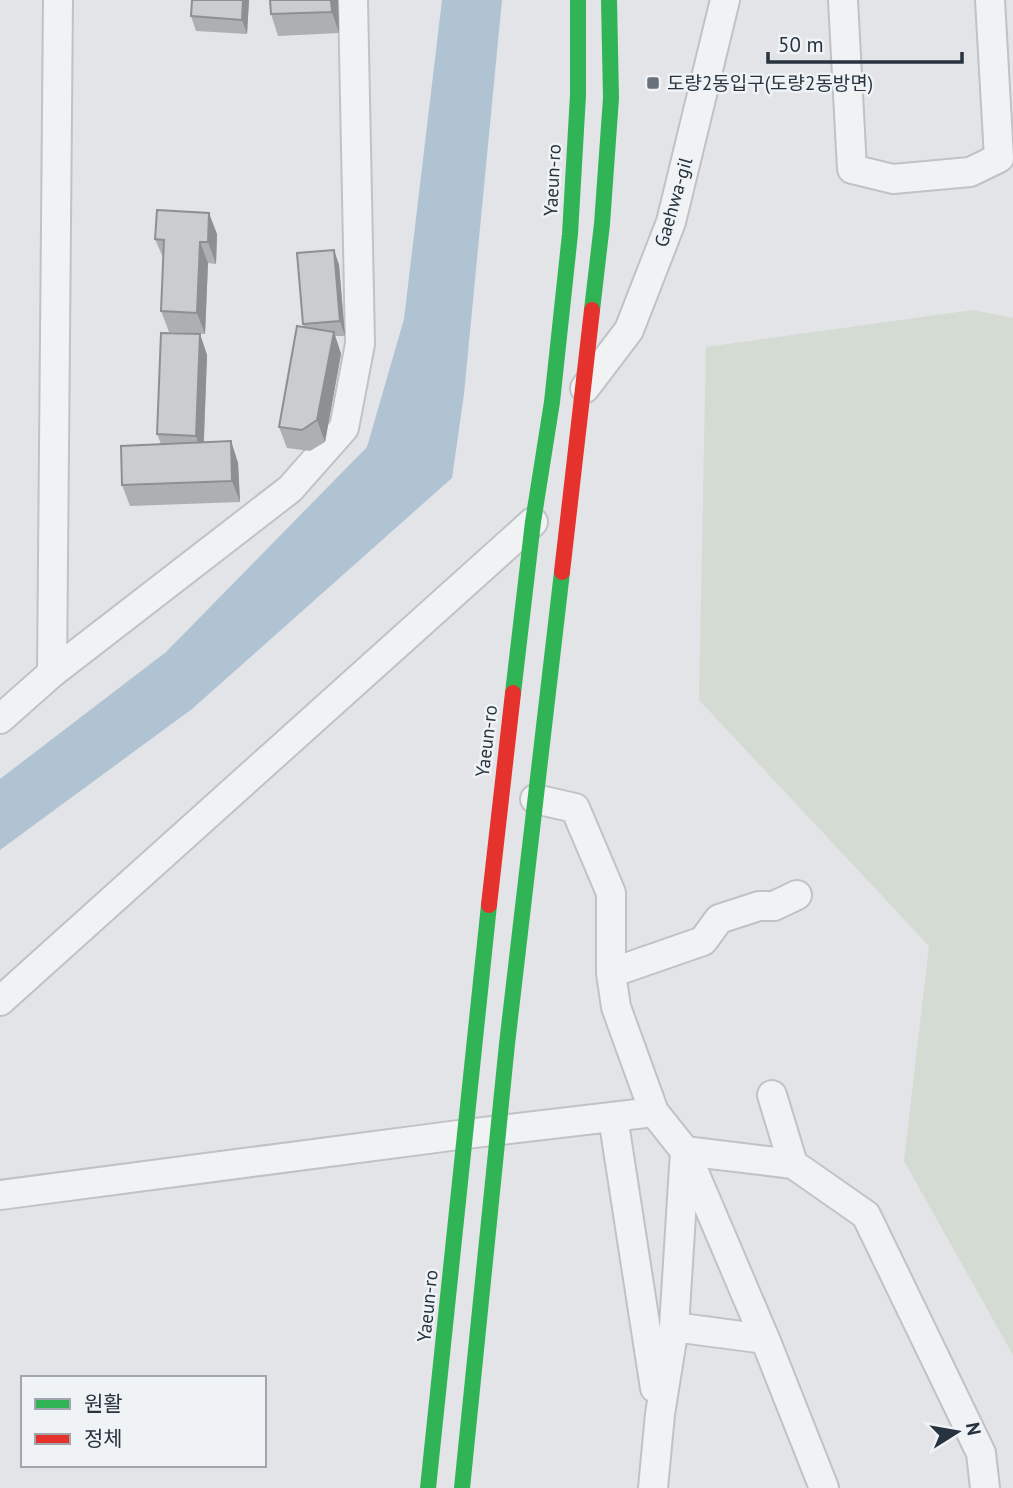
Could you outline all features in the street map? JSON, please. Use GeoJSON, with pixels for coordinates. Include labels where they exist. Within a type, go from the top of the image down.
{"type":"FeatureCollection","features":[{"type":"Feature","properties":{"kind":"street"},"geometry":{"type":"LineString","coordinates":[[52,673],[58,0]]}},
{"type":"Feature","properties":{"kind":"street"},"geometry":{"type":"LineString","coordinates":[[0,719],[52,673],[290,489],[344,428],[360,344],[353,0]]}},
{"type":"Feature","properties":{"kind":"street","name":"Yaeun-ro"},"geometry":{"type":"LineString","coordinates":[[428,1488],[501,791],[533,522],[552,402],[570,234],[578,94],[578,0]]}},
{"type":"Feature","properties":{"kind":"street"},"geometry":{"type":"LineString","coordinates":[[462,1488],[498,1130],[602,224],[610,112],[609,0]]}},
{"type":"Feature","properties":{"kind":"street","name":"Gaehwa-gil"},"geometry":{"type":"LineString","coordinates":[[584,388],[629,330],[671,222],[725,0]]}},
{"type":"Feature","properties":{"kind":"street"},"geometry":{"type":"LineString","coordinates":[[843,0],[852,169],[893,179],[970,172],[999,158],[990,0]]}},
{"type":"Feature","properties":{"kind":"street"},"geometry":{"type":"LineString","coordinates":[[0,1000],[533,522]]}},
{"type":"Feature","properties":{"kind":"street"},"geometry":{"type":"LineString","coordinates":[[535,799],[575,808],[611,893],[611,974],[616,1007],[654,1112],[685,1151],[765,1339],[824,1488]]}},
{"type":"Feature","properties":{"kind":"street"},"geometry":{"type":"LineString","coordinates":[[611,974],[703,941],[719,919],[759,906],[774,906],[797,895]]}},
{"type":"Feature","properties":{"kind":"street"},"geometry":{"type":"LineString","coordinates":[[772,1095],[793,1164]]}},
{"type":"Feature","properties":{"kind":"street"},"geometry":{"type":"LineString","coordinates":[[0,1195],[654,1112]]}},
{"type":"Feature","properties":{"kind":"street"},"geometry":{"type":"LineString","coordinates":[[613,1117],[660,1414]]}},
{"type":"Feature","properties":{"kind":"street"},"geometry":{"type":"LineString","coordinates":[[685,1151],[793,1164],[866,1215],[981,1453],[985,1488]]}},
{"type":"Feature","properties":{"kind":"street"},"geometry":{"type":"LineString","coordinates":[[653,1488],[660,1414],[674,1328],[685,1151]]}},
{"type":"Feature","properties":{"kind":"street"},"geometry":{"type":"LineString","coordinates":[[674,1328],[765,1339]]}},
{"type":"Feature","properties":{"kind":"shaded area"},"geometry":{"type":"Polygon","coordinates":[[[973,310],[1013,318],[1013,1355],[904,1161],[929,946],[699,700],[706,347],[973,310]]]}},
{"type":"Feature","properties":{"kind":"water"},"geometry":{"type":"Polygon","coordinates":[[[442,0],[502,0],[464,394],[452,478],[192,709],[0,850],[0,779],[166,652],[367,447],[404,319],[442,0]]]}},
{"type":"Feature","properties":{"kind":"building"},"geometry":{"type":"Polygon","coordinates":[[[192,0],[243,0],[242,20],[191,16],[192,0]]]}},
{"type":"Feature","properties":{"kind":"building"},"geometry":{"type":"Polygon","coordinates":[[[270,0],[331,0],[332,12],[271,14],[270,0]]]}},
{"type":"Feature","properties":{"kind":"building"},"geometry":{"type":"Polygon","coordinates":[[[157,210],[209,213],[208,242],[200,242],[197,313],[161,311],[164,240],[155,239],[157,210]]]}},
{"type":"Feature","properties":{"kind":"building"},"geometry":{"type":"Polygon","coordinates":[[[334,250],[340,321],[303,324],[297,253],[334,250]]]}},
{"type":"Feature","properties":{"kind":"building"},"geometry":{"type":"Polygon","coordinates":[[[297,326],[334,332],[317,420],[302,430],[279,427],[297,326]]]}},
{"type":"Feature","properties":{"kind":"building"},"geometry":{"type":"Polygon","coordinates":[[[161,333],[200,334],[196,436],[157,434],[161,333]]]}},
{"type":"Feature","properties":{"kind":"building"},"geometry":{"type":"Polygon","coordinates":[[[231,441],[232,481],[122,485],[121,446],[231,441]]]}},
{"type":"Feature","properties":{"kind":"traffic: fast"},"geometry":{"type":"LineString","coordinates":[[513,693],[533,522],[552,402],[570,234],[578,95],[578,0]]}},
{"type":"Feature","properties":{"kind":"traffic: fast"},"geometry":{"type":"LineString","coordinates":[[592,310],[602,224],[611,98],[609,0]]}},
{"type":"Feature","properties":{"kind":"traffic: fast"},"geometry":{"type":"LineString","coordinates":[[462,1488],[507,1044],[562,572]]}},
{"type":"Feature","properties":{"kind":"traffic: fast"},"geometry":{"type":"LineString","coordinates":[[428,1488],[489,905]]}},
{"type":"Feature","properties":{"kind":"traffic: jam"},"geometry":{"type":"LineString","coordinates":[[562,572],[592,310]]}},
{"type":"Feature","properties":{"kind":"traffic: jam"},"geometry":{"type":"LineString","coordinates":[[489,905],[513,693]]}},
{"type":"Feature","properties":{"kind":"place","name":"도량2동입구(도량2동방면)"},"geometry":{"type":"Point","coordinates":[653,83]}}]}
